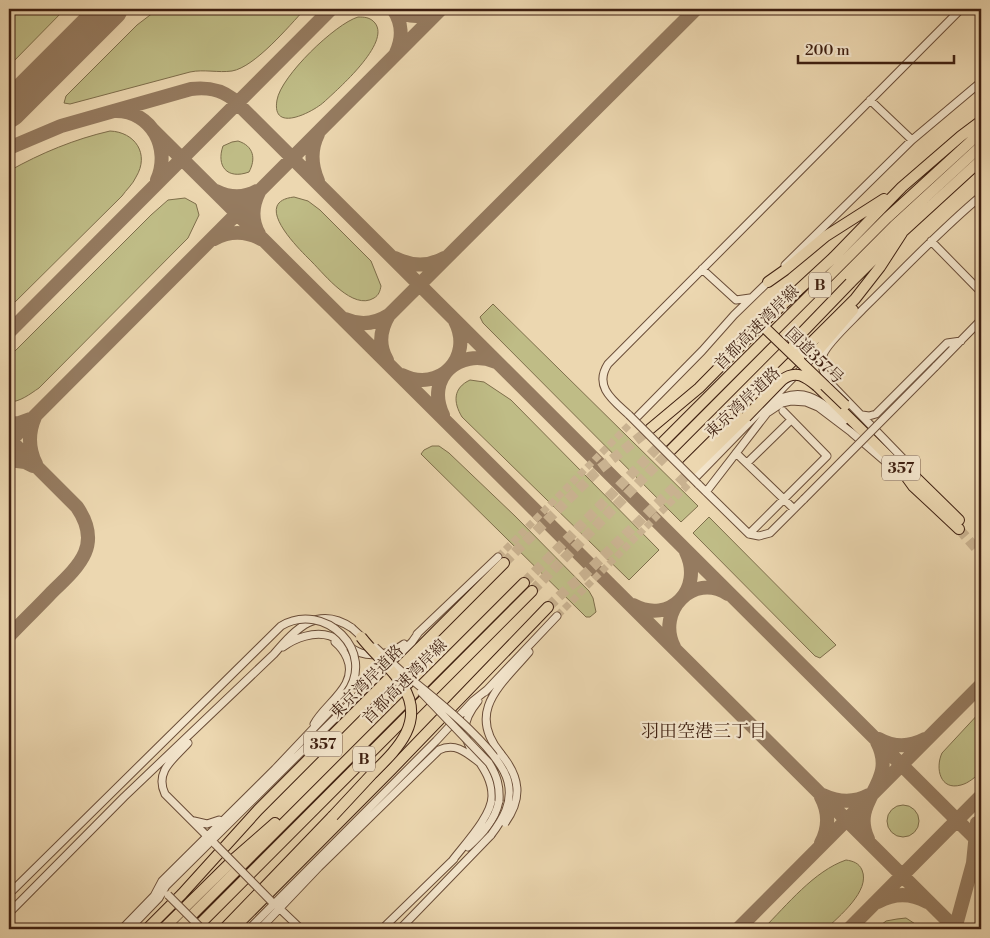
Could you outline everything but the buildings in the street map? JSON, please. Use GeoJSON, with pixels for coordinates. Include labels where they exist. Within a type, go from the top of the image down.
{"type":"FeatureCollection","features":[{"type":"Feature","properties":{"kind":"highway"},"geometry":{"type":"LineString","coordinates":[[650,429],[699,388],[902,187],[981,121]]}},
{"type":"Feature","properties":{"kind":"highway","name":"首都高速湾岸線"},"geometry":{"type":"LineString","coordinates":[[663,442],[886,218],[981,132]]}},
{"type":"Feature","properties":{"kind":"highway","name":"首都高速湾岸線"},"geometry":{"type":"LineString","coordinates":[[671,450],[894,226],[981,146]]}},
{"type":"Feature","properties":{"kind":"highway"},"geometry":{"type":"LineString","coordinates":[[808,369],[794,351],[793,345],[795,340],[850,283],[981,160]]}},
{"type":"Feature","properties":{"kind":"highway"},"geometry":{"type":"LineString","coordinates":[[768,282],[831,233],[902,187]]}},
{"type":"Feature","properties":{"kind":"highway"},"geometry":{"type":"LineString","coordinates":[[692,471],[855,299],[880,267],[902,233]]}},
{"type":"Feature","properties":{"kind":"highway"},"geometry":{"type":"LineString","coordinates":[[816,353],[859,303],[880,267]]}},
{"type":"Feature","properties":{"kind":"highway","name":"国道357号"},"geometry":{"type":"LineString","coordinates":[[761,325],[764,332],[817,386],[843,408],[949,510],[961,526],[913,486],[900,468],[843,408],[808,369],[761,325]]}},
{"type":"Feature","properties":{"kind":"highway","name":"東京湾岸道路"},"geometry":{"type":"LineString","coordinates":[[692,471],[789,375],[800,374],[817,386]]}},
{"type":"Feature","properties":{"kind":"highway","name":"東京湾岸道路"},"geometry":{"type":"LineString","coordinates":[[148,929],[258,810],[501,560]]}},
{"type":"Feature","properties":{"kind":"highway","name":"首都高速湾岸線"},"geometry":{"type":"LineString","coordinates":[[178,929],[524,583]]}},
{"type":"Feature","properties":{"kind":"highway","name":"首都高速湾岸線"},"geometry":{"type":"LineString","coordinates":[[197,929],[532,591]]}},
{"type":"Feature","properties":{"kind":"highway"},"geometry":{"type":"LineString","coordinates":[[233,929],[392,769],[548,606]]}},
{"type":"Feature","properties":{"kind":"highway"},"geometry":{"type":"LineString","coordinates":[[224,929],[398,748],[407,733],[410,719],[409,701],[402,685],[361,637]]}},
{"type":"Feature","properties":{"kind":"highway"},"geometry":{"type":"LineString","coordinates":[[163,929],[272,826],[336,762],[370,737]]}},
{"type":"Feature","properties":{"kind":"street"},"geometry":{"type":"LineString","coordinates":[[961,9],[605,367],[602,375],[604,388],[629,416],[749,534],[765,536],[981,320]]}},
{"type":"Feature","properties":{"kind":"street"},"geometry":{"type":"LineString","coordinates":[[638,416],[702,351],[734,315],[857,192],[912,140],[981,82]]}},
{"type":"Feature","properties":{"kind":"street"},"geometry":{"type":"LineString","coordinates":[[870,100],[912,140]]}},
{"type":"Feature","properties":{"kind":"street"},"geometry":{"type":"LineString","coordinates":[[949,510],[907,462],[830,383],[824,375],[822,357],[849,324],[931,241],[981,196]]}},
{"type":"Feature","properties":{"kind":"street"},"geometry":{"type":"LineString","coordinates":[[931,241],[981,292]]}},
{"type":"Feature","properties":{"kind":"street"},"geometry":{"type":"LineString","coordinates":[[701,270],[736,300],[746,300],[752,297]]}},
{"type":"Feature","properties":{"kind":"street"},"geometry":{"type":"LineString","coordinates":[[701,270],[733,303],[734,315]]}},
{"type":"Feature","properties":{"kind":"street"},"geometry":{"type":"LineString","coordinates":[[760,412],[816,353],[849,324]]}},
{"type":"Feature","properties":{"kind":"street"},"geometry":{"type":"LineString","coordinates":[[862,415],[876,414],[947,343],[961,341]]}},
{"type":"Feature","properties":{"kind":"street"},"geometry":{"type":"LineString","coordinates":[[692,471],[760,412],[775,401],[788,396],[807,395],[820,401],[848,425],[851,432]]}},
{"type":"Feature","properties":{"kind":"street"},"geometry":{"type":"LineString","coordinates":[[706,492],[767,413],[782,403],[791,401],[814,404],[851,432],[913,486]]}},
{"type":"Feature","properties":{"kind":"street"},"geometry":{"type":"LineString","coordinates":[[749,534],[827,456],[783,411]]}},
{"type":"Feature","properties":{"kind":"street"},"geometry":{"type":"LineString","coordinates":[[747,463],[791,420]]}},
{"type":"Feature","properties":{"kind":"street"},"geometry":{"type":"LineString","coordinates":[[736,453],[794,509]]}},
{"type":"Feature","properties":{"kind":"street"},"geometry":{"type":"LineString","coordinates":[[274,654],[296,639],[306,636],[331,637],[360,653],[370,655],[392,651],[404,645],[501,560]]}},
{"type":"Feature","properties":{"kind":"street"},"geometry":{"type":"LineString","coordinates":[[9,894],[281,626],[294,620],[310,618],[326,623],[339,632],[350,646],[356,659],[354,680],[346,694],[275,769],[224,818],[211,840],[162,881],[154,896],[122,929]]}},
{"type":"Feature","properties":{"kind":"street"},"geometry":{"type":"LineString","coordinates":[[9,912],[124,796],[274,654],[290,635],[298,628],[314,620],[332,619],[352,628],[411,680],[489,763],[497,776],[500,789],[495,814],[484,832],[382,929]]}},
{"type":"Feature","properties":{"kind":"street"},"geometry":{"type":"LineString","coordinates":[[400,929],[510,816],[516,802],[517,793],[513,771],[491,741],[486,727],[486,715],[489,702],[496,688],[535,644],[554,619],[488,689],[475,705],[466,722],[465,729],[468,747],[488,778],[492,795],[490,805],[481,824],[452,861]]}},
{"type":"Feature","properties":{"kind":"street"},"geometry":{"type":"LineString","coordinates":[[128,929],[165,893],[211,840],[412,642],[419,632]]}},
{"type":"Feature","properties":{"kind":"street"},"geometry":{"type":"LineString","coordinates":[[309,732],[318,716],[342,690],[349,678],[350,668],[340,646],[329,639],[318,636]]}},
{"type":"Feature","properties":{"kind":"street"},"geometry":{"type":"LineString","coordinates":[[411,680],[441,703],[496,757],[503,769],[509,784],[509,802],[501,822],[491,835]]}},
{"type":"Feature","properties":{"kind":"street"},"geometry":{"type":"LineString","coordinates":[[250,929],[436,741],[473,701],[488,689]]}},
{"type":"Feature","properties":{"kind":"street"},"geometry":{"type":"LineString","coordinates":[[201,724],[188,744],[164,768],[161,780],[165,794],[301,929]]}},
{"type":"Feature","properties":{"kind":"street"},"geometry":{"type":"LineString","coordinates":[[293,921],[289,910],[294,895],[319,867],[439,750],[452,747],[461,749],[480,763]]}},
{"type":"Feature","properties":{"kind":"street"},"geometry":{"type":"LineString","coordinates":[[191,820],[207,824],[224,818]]}},
{"type":"Feature","properties":{"kind":"street"},"geometry":{"type":"LineString","coordinates":[[165,893],[197,929]]}},
{"type":"Feature","properties":{"kind":"street"},"geometry":{"type":"LineString","coordinates":[[260,929],[275,904],[294,895]]}},
{"type":"Feature","properties":{"kind":"shaded area"},"geometry":{"type":"Polygon","coordinates":[[[9,9],[65,9],[9,66],[9,9]]]}},
{"type":"Feature","properties":{"kind":"shaded area"},"geometry":{"type":"Polygon","coordinates":[[[158,9],[305,9],[271,45],[241,68],[232,71],[190,72],[70,104],[64,103],[66,96],[137,25],[158,9]]]}},
{"type":"Feature","properties":{"kind":"shaded area"},"geometry":{"type":"Polygon","coordinates":[[[358,17],[365,17],[375,23],[378,32],[376,42],[361,65],[351,77],[319,106],[294,118],[280,116],[277,110],[277,100],[288,78],[298,65],[323,40],[358,17]]]}},
{"type":"Feature","properties":{"kind":"shaded area"},"geometry":{"type":"Polygon","coordinates":[[[110,131],[127,135],[138,146],[141,160],[135,180],[122,196],[9,308],[9,171],[58,147],[110,131]]]}},
{"type":"Feature","properties":{"kind":"shaded area"},"geometry":{"type":"Polygon","coordinates":[[[238,141],[247,146],[252,154],[251,167],[249,172],[241,174],[229,173],[222,165],[221,153],[223,146],[238,141]]]}},
{"type":"Feature","properties":{"kind":"shaded area"},"geometry":{"type":"Polygon","coordinates":[[[294,197],[308,201],[320,210],[371,261],[381,286],[376,297],[366,301],[357,300],[340,290],[289,237],[277,217],[277,208],[282,201],[294,197]]]}},
{"type":"Feature","properties":{"kind":"shaded area"},"geometry":{"type":"Polygon","coordinates":[[[185,198],[196,204],[199,215],[188,238],[39,388],[21,399],[9,402],[9,358],[11,355],[151,215],[168,200],[185,198]]]}},
{"type":"Feature","properties":{"kind":"shaded area"},"geometry":{"type":"Polygon","coordinates":[[[493,304],[698,506],[681,522],[483,323],[480,317],[493,304]]]}},
{"type":"Feature","properties":{"kind":"shaded area"},"geometry":{"type":"Polygon","coordinates":[[[470,380],[484,382],[511,400],[659,550],[629,580],[462,417],[457,406],[456,396],[460,387],[470,380]]]}},
{"type":"Feature","properties":{"kind":"shaded area"},"geometry":{"type":"Polygon","coordinates":[[[432,446],[439,446],[449,453],[515,516],[589,591],[593,598],[596,612],[590,617],[586,617],[421,454],[432,446]]]}},
{"type":"Feature","properties":{"kind":"shaded area"},"geometry":{"type":"Polygon","coordinates":[[[709,517],[836,645],[820,658],[815,656],[693,533],[709,517]]]}},
{"type":"Feature","properties":{"kind":"shaded area"},"geometry":{"type":"Polygon","coordinates":[[[981,711],[981,772],[964,784],[948,785],[941,777],[939,771],[942,753],[981,711]]]}},
{"type":"Feature","properties":{"kind":"shaded area"},"geometry":{"type":"Polygon","coordinates":[[[903,805],[909,806],[914,810],[918,815],[918,827],[914,832],[909,836],[903,837],[897,836],[892,832],[888,827],[887,821],[888,815],[892,810],[897,806],[903,805]]]}},
{"type":"Feature","properties":{"kind":"shaded area"},"geometry":{"type":"Polygon","coordinates":[[[846,860],[856,863],[861,868],[864,878],[862,886],[852,903],[826,929],[763,929],[812,880],[834,865],[846,860]]]}},
{"type":"Feature","properties":{"kind":"shaded area"},"geometry":{"type":"Polygon","coordinates":[[[906,918],[923,929],[876,929],[886,921],[906,918]]]}},
{"type":"Feature","properties":{"kind":"taxiway"},"geometry":{"type":"LineString","coordinates":[[90,28],[119,9]]}},
{"type":"Feature","properties":{"kind":"taxiway"},"geometry":{"type":"LineString","coordinates":[[9,332],[331,9]]}},
{"type":"Feature","properties":{"kind":"taxiway"},"geometry":{"type":"LineString","coordinates":[[393,9],[401,30],[400,42],[396,53]]}},
{"type":"Feature","properties":{"kind":"taxiway"},"geometry":{"type":"LineString","coordinates":[[394,9],[416,16],[438,10]]}},
{"type":"Feature","properties":{"kind":"taxiway"},"geometry":{"type":"LineString","coordinates":[[9,442],[441,9]]}},
{"type":"Feature","properties":{"kind":"taxiway"},"geometry":{"type":"LineString","coordinates":[[387,360],[382,349],[381,338],[389,315],[696,9]]}},
{"type":"Feature","properties":{"kind":"taxiway"},"geometry":{"type":"LineString","coordinates":[[9,148],[61,126],[191,89],[213,90],[233,99],[981,844]]}},
{"type":"Feature","properties":{"kind":"taxiway"},"geometry":{"type":"LineString","coordinates":[[116,111],[140,117],[155,134],[162,156],[157,180]]}},
{"type":"Feature","properties":{"kind":"taxiway"},"geometry":{"type":"LineString","coordinates":[[153,130],[956,929]]}},
{"type":"Feature","properties":{"kind":"taxiway"},"geometry":{"type":"LineString","coordinates":[[318,134],[312,158],[318,181]]}},
{"type":"Feature","properties":{"kind":"taxiway"},"geometry":{"type":"LineString","coordinates":[[216,191],[226,195],[237,196],[257,191]]}},
{"type":"Feature","properties":{"kind":"taxiway"},"geometry":{"type":"LineString","coordinates":[[259,192],[253,213],[259,234]]}},
{"type":"Feature","properties":{"kind":"taxiway"},"geometry":{"type":"LineString","coordinates":[[214,239],[238,233],[249,234],[261,239]]}},
{"type":"Feature","properties":{"kind":"taxiway"},"geometry":{"type":"LineString","coordinates":[[395,258],[413,264],[432,263],[444,258]]}},
{"type":"Feature","properties":{"kind":"taxiway"},"geometry":{"type":"LineString","coordinates":[[345,319],[357,323],[368,323],[389,315]]}},
{"type":"Feature","properties":{"kind":"taxiway"},"geometry":{"type":"LineString","coordinates":[[402,375],[416,379],[429,379],[440,376],[449,369],[456,359],[460,348],[460,335],[455,321]]}},
{"type":"Feature","properties":{"kind":"taxiway"},"geometry":{"type":"LineString","coordinates":[[443,415],[438,389],[442,378],[449,369],[458,362],[470,359],[482,358],[496,362]]}},
{"type":"Feature","properties":{"kind":"taxiway"},"geometry":{"type":"LineString","coordinates":[[35,417],[30,440],[31,452],[36,464]]}},
{"type":"Feature","properties":{"kind":"taxiway"},"geometry":{"type":"LineString","coordinates":[[9,424],[30,419]]}},
{"type":"Feature","properties":{"kind":"taxiway"},"geometry":{"type":"LineString","coordinates":[[9,439],[77,507],[88,533],[88,544],[79,564],[9,636]]}},
{"type":"Feature","properties":{"kind":"taxiway"},"geometry":{"type":"LineString","coordinates":[[9,460],[25,462],[33,466]]}},
{"type":"Feature","properties":{"kind":"taxiway"},"geometry":{"type":"LineString","coordinates":[[633,605],[647,610],[659,610],[671,607],[680,600],[687,590],[691,579],[686,552]]}},
{"type":"Feature","properties":{"kind":"taxiway"},"geometry":{"type":"LineString","coordinates":[[674,647],[670,633],[670,620],[674,609],[681,599],[691,592],[702,588],[715,588],[728,594]]}},
{"type":"Feature","properties":{"kind":"taxiway"},"geometry":{"type":"LineString","coordinates":[[738,929],[981,685]]}},
{"type":"Feature","properties":{"kind":"taxiway"},"geometry":{"type":"LineString","coordinates":[[879,739],[897,745],[914,744],[925,739]]}},
{"type":"Feature","properties":{"kind":"taxiway"},"geometry":{"type":"LineString","coordinates":[[868,839],[864,825],[864,813],[879,781],[882,769],[882,757],[877,742]]}},
{"type":"Feature","properties":{"kind":"taxiway"},"geometry":{"type":"LineString","coordinates":[[823,795],[846,801],[869,795]]}},
{"type":"Feature","properties":{"kind":"taxiway"},"geometry":{"type":"LineString","coordinates":[[849,929],[981,796]]}},
{"type":"Feature","properties":{"kind":"taxiway"},"geometry":{"type":"LineString","coordinates":[[821,797],[826,808],[827,820],[826,832],[821,843]]}},
{"type":"Feature","properties":{"kind":"taxiway"},"geometry":{"type":"LineString","coordinates":[[955,929],[973,863],[977,823]]}},
{"type":"Feature","properties":{"kind":"taxiway"},"geometry":{"type":"LineString","coordinates":[[878,902],[902,895],[915,897],[927,902]]}},
{"type":"Feature","properties":{"kind":"runway"},"geometry":{"type":"LineString","coordinates":[[9,110],[110,9]]}},
{"type":"Feature","properties":{"kind":"tunnel"},"geometry":{"type":"LineString","coordinates":[[498,557],[637,417]]}},
{"type":"Feature","properties":{"kind":"tunnel"},"geometry":{"type":"LineString","coordinates":[[504,563],[596,472],[650,429]]}},
{"type":"Feature","properties":{"kind":"tunnel"},"geometry":{"type":"LineString","coordinates":[[524,583],[663,442]]}},
{"type":"Feature","properties":{"kind":"tunnel"},"geometry":{"type":"LineString","coordinates":[[532,591],[671,450]]}},
{"type":"Feature","properties":{"kind":"tunnel"},"geometry":{"type":"LineString","coordinates":[[548,607],[582,577],[692,470]]}},
{"type":"Feature","properties":{"kind":"tunnel"},"geometry":{"type":"LineString","coordinates":[[557,616],[697,476]]}},
{"type":"Feature","properties":{"kind":"tunnel"},"geometry":{"type":"LineString","coordinates":[[959,529],[981,554]]}},
{"type":"Feature","properties":{"kind":"district","name":"羽田空港三丁目"},"geometry":{"type":"Point","coordinates":[704,731]}}]}
